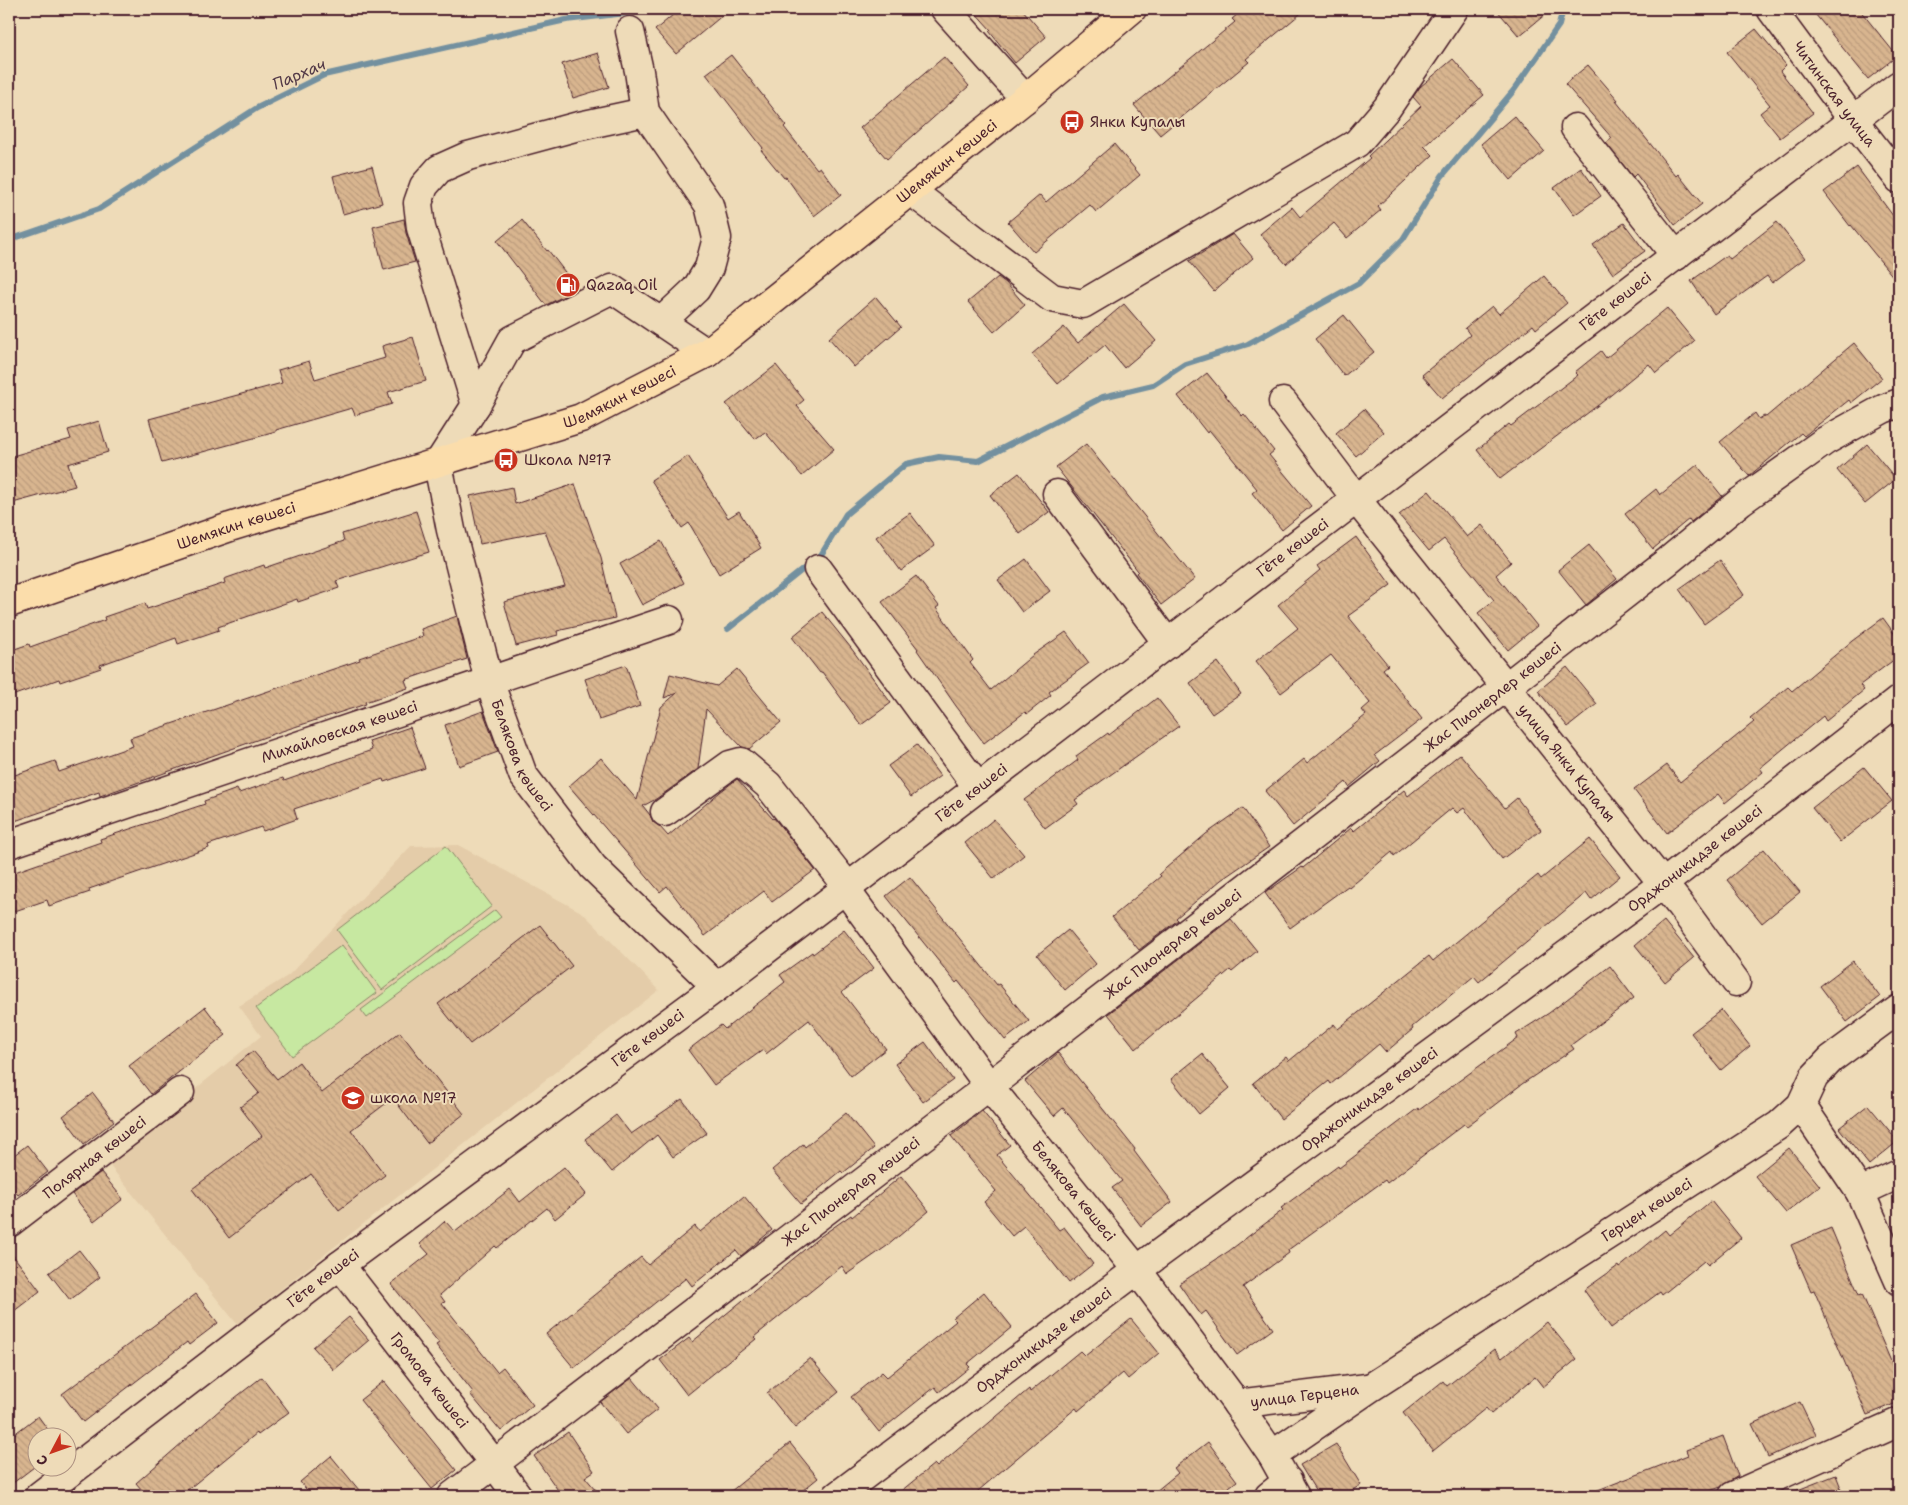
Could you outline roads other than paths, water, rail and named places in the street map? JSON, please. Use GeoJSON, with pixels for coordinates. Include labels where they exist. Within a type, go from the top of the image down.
{"type":"FeatureCollection","features":[{"type":"Feature","properties":{"kind":"main road","name":"Шемякин көшесі"},"geometry":{"type":"LineString","coordinates":[[9,603],[230,527],[438,464],[581,418],[707,353],[1026,99],[1132,9]]}},
{"type":"Feature","properties":{"kind":"street"},"geometry":{"type":"LineString","coordinates":[[946,9],[1026,99]]}},
{"type":"Feature","properties":{"kind":"street"},"geometry":{"type":"LineString","coordinates":[[911,191],[1052,298],[1083,304],[1357,143],[1387,108],[1454,9]]}},
{"type":"Feature","properties":{"kind":"street","name":"Читинская улица"},"geometry":{"type":"LineString","coordinates":[[1771,9],[1852,120],[1899,179]]}},
{"type":"Feature","properties":{"kind":"street"},"geometry":{"type":"LineString","coordinates":[[630,31],[645,112],[709,205],[716,238],[709,268],[696,289],[661,322]]}},
{"type":"Feature","properties":{"kind":"street","name":"Гёте көшесі"},"geometry":{"type":"LineString","coordinates":[[39,1496],[340,1266],[717,987],[1899,85]]}},
{"type":"Feature","properties":{"kind":"street"},"geometry":{"type":"LineString","coordinates":[[476,405],[421,228],[418,203],[424,186],[439,169],[468,156],[575,127],[645,112]]}},
{"type":"Feature","properties":{"kind":"street"},"geometry":{"type":"LineString","coordinates":[[1575,128],[1676,256]]}},
{"type":"Feature","properties":{"kind":"street"},"geometry":{"type":"LineString","coordinates":[[438,464],[476,405],[512,340],[612,289],[707,353]]}},
{"type":"Feature","properties":{"kind":"street","name":"улица Янки Купалы"},"geometry":{"type":"LineString","coordinates":[[1283,402],[1357,500],[1680,905],[1736,982]]}},
{"type":"Feature","properties":{"kind":"street","name":"Жас Пионерлер көшесі"},"geometry":{"type":"LineString","coordinates":[[452,1496],[989,1086],[1507,686],[1668,561],[1740,501],[1824,441],[1883,409],[1899,403]]}},
{"type":"Feature","properties":{"kind":"street","name":"Белякова көшесі"},"geometry":{"type":"LineString","coordinates":[[438,464],[451,530],[489,681],[523,775],[593,867],[717,987]]}},
{"type":"Feature","properties":{"kind":"street"},"geometry":{"type":"LineString","coordinates":[[1057,494],[1168,644]]}},
{"type":"Feature","properties":{"kind":"street"},"geometry":{"type":"LineString","coordinates":[[818,569],[978,788]]}},
{"type":"Feature","properties":{"kind":"street","name":"Михайловская көшесі"},"geometry":{"type":"LineString","coordinates":[[9,844],[669,620]]}},
{"type":"Feature","properties":{"kind":"street","name":"Орджоникидзе көшесі"},"geometry":{"type":"LineString","coordinates":[[837,1496],[1136,1270],[1663,884],[1899,700]]}},
{"type":"Feature","properties":{"kind":"street","name":"Белякова көшесі"},"geometry":{"type":"LineString","coordinates":[[665,812],[730,765],[740,762],[768,785],[846,888],[989,1086],[1136,1270],[1238,1404],[1272,1455],[1284,1491]]}},
{"type":"Feature","properties":{"kind":"street","name":"Герцен көшесі"},"geometry":{"type":"LineString","coordinates":[[1370,1388],[1779,1125],[1801,1105],[1814,1077],[1831,1059],[1899,1009]]}},
{"type":"Feature","properties":{"kind":"street","name":"Полярная көшесі"},"geometry":{"type":"LineString","coordinates":[[9,1223],[180,1092]]}},
{"type":"Feature","properties":{"kind":"street"},"geometry":{"type":"LineString","coordinates":[[1801,1105],[1860,1192],[1899,1282]]}},
{"type":"Feature","properties":{"kind":"street"},"geometry":{"type":"LineString","coordinates":[[1860,1192],[1899,1174]]}},
{"type":"Feature","properties":{"kind":"street","name":"Громова көшесі"},"geometry":{"type":"LineString","coordinates":[[340,1266],[518,1496]]}},
{"type":"Feature","properties":{"kind":"street","name":"улица Герцена"},"geometry":{"type":"LineString","coordinates":[[1238,1404],[1370,1388]]}},
{"type":"Feature","properties":{"kind":"street","name":"улица Герцена"},"geometry":{"type":"LineString","coordinates":[[1272,1455],[1370,1388]]}},
{"type":"Feature","properties":{"kind":"street"},"geometry":{"type":"LineString","coordinates":[[1733,1496],[1899,1422]]}},
{"type":"Feature","properties":{"kind":"waterway","name":"Пархач"},"geometry":{"type":"LineString","coordinates":[[9,240],[99,209],[257,108],[324,75],[566,20],[660,9]]}},
{"type":"Feature","properties":{"kind":"waterway"},"geometry":{"type":"LineString","coordinates":[[728,629],[821,555],[846,514],[906,464],[939,457],[978,461],[1103,397],[1153,385],[1185,364],[1248,344],[1359,283],[1403,239],[1442,176],[1514,90],[1559,25],[1563,9]]}},
{"type":"Feature","properties":{"kind":"place","name":"Янки Купалы"},"geometry":{"type":"Point","coordinates":[1072,122]}},
{"type":"Feature","properties":{"kind":"place","name":"Qazaq Oil"},"geometry":{"type":"Point","coordinates":[568,285]}},
{"type":"Feature","properties":{"kind":"place","name":"Школа №17"},"geometry":{"type":"Point","coordinates":[506,460]}},
{"type":"Feature","properties":{"kind":"place","name":"школа №17"},"geometry":{"type":"Point","coordinates":[353,1098]}}]}
